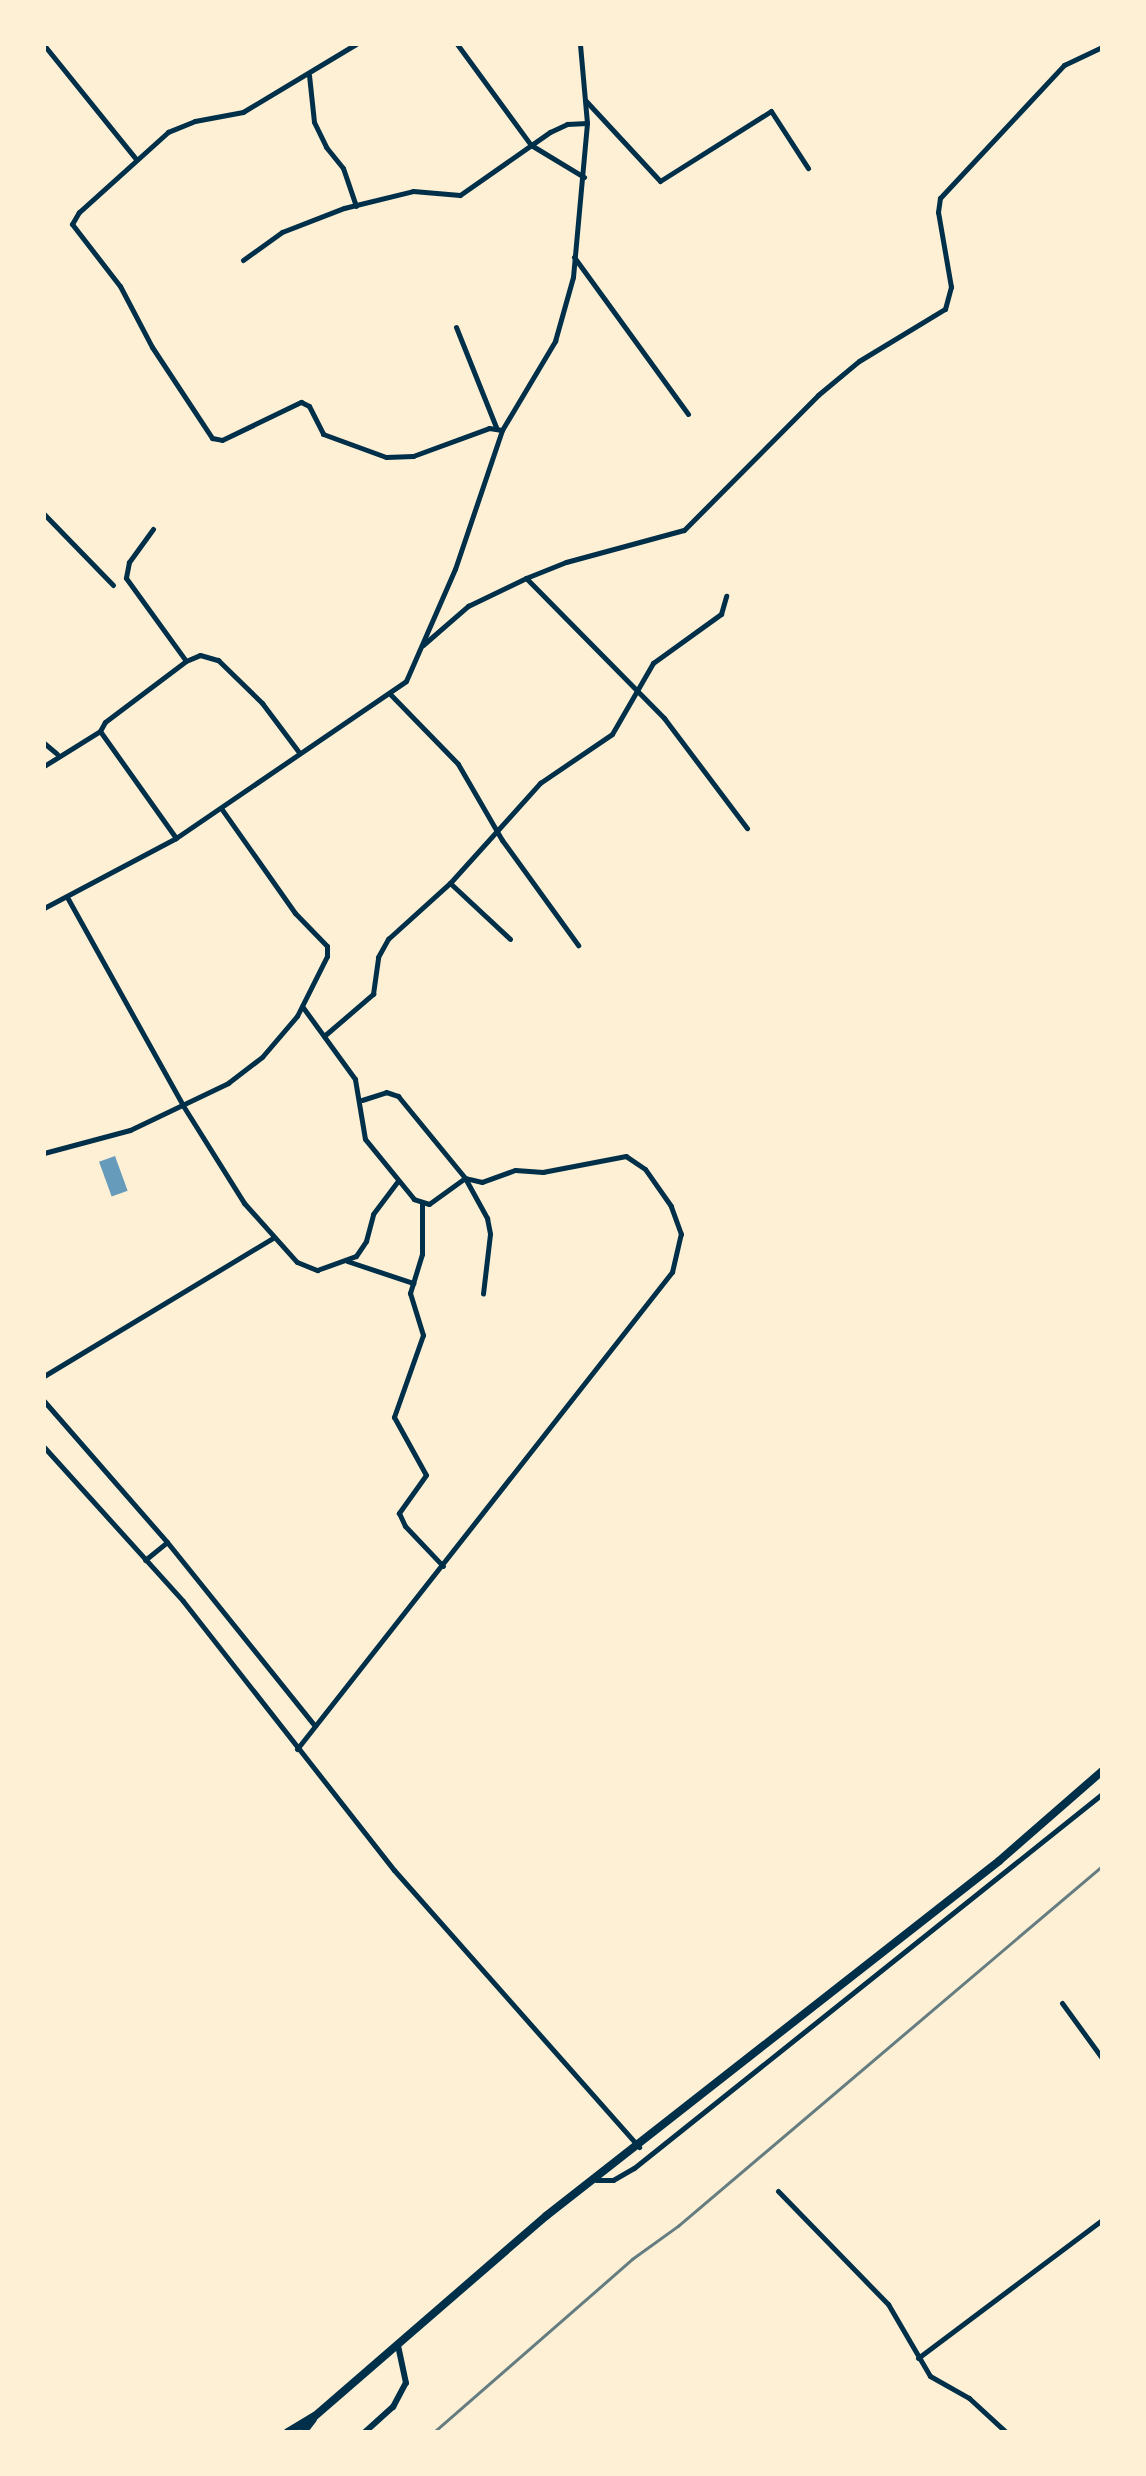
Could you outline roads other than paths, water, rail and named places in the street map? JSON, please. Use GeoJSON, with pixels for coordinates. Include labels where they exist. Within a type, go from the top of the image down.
{"type":"FeatureCollection","features":[{"type":"Feature","properties":{"kind":"highway"},"geometry":{"type":"LineString","coordinates":[[288,2432],[315,2416],[546,2216],[639,2147],[999,1861],[1102,1771]]}},
{"type":"Feature","properties":{"kind":"highway"},"geometry":{"type":"LineString","coordinates":[[303,2432],[315,2416]]}},
{"type":"Feature","properties":{"kind":"street"},"geometry":{"type":"LineString","coordinates":[[356,44],[309,75],[243,112],[181,125],[136,159],[72,224],[120,286],[152,347],[212,438],[222,440],[301,401],[309,406],[323,435],[386,457],[434,451],[499,428]]}},
{"type":"Feature","properties":{"kind":"street"},"geometry":{"type":"LineString","coordinates":[[457,44],[531,145],[584,177]]}},
{"type":"Feature","properties":{"kind":"street"},"geometry":{"type":"LineString","coordinates":[[44,908],[176,838],[298,751],[391,695],[406,681],[455,569],[499,428],[555,341],[574,257],[584,177],[587,123],[580,44]]}},
{"type":"Feature","properties":{"kind":"street"},"geometry":{"type":"LineString","coordinates":[[44,45],[136,159]]}},
{"type":"Feature","properties":{"kind":"street"},"geometry":{"type":"LineString","coordinates":[[423,645],[468,606],[526,578],[578,559],[684,530],[818,395],[859,361],[945,309],[951,287],[938,212],[940,198],[1064,65],[1102,47]]}},
{"type":"Feature","properties":{"kind":"street"},"geometry":{"type":"LineString","coordinates":[[309,75],[314,122],[326,147],[343,168],[356,206]]}},
{"type":"Feature","properties":{"kind":"street"},"geometry":{"type":"LineString","coordinates":[[586,101],[660,181],[771,111],[807,169]]}},
{"type":"Feature","properties":{"kind":"street"},"geometry":{"type":"LineString","coordinates":[[243,260],[282,232],[356,206],[413,191],[460,195],[531,145],[567,124],[587,123]]}},
{"type":"Feature","properties":{"kind":"street"},"geometry":{"type":"LineString","coordinates":[[574,257],[688,414]]}},
{"type":"Feature","properties":{"kind":"street"},"geometry":{"type":"LineString","coordinates":[[456,327],[499,428]]}},
{"type":"Feature","properties":{"kind":"street"},"geometry":{"type":"LineString","coordinates":[[44,514],[113,586]]}},
{"type":"Feature","properties":{"kind":"street"},"geometry":{"type":"LineString","coordinates":[[153,529],[129,562],[126,578],[186,661]]}},
{"type":"Feature","properties":{"kind":"street"},"geometry":{"type":"LineString","coordinates":[[526,578],[664,718],[747,828]]}},
{"type":"Feature","properties":{"kind":"street"},"geometry":{"type":"LineString","coordinates":[[324,1036],[373,994],[378,957],[388,939],[450,883],[540,783],[612,734],[635,689],[653,663],[722,614],[726,596]]}},
{"type":"Feature","properties":{"kind":"street"},"geometry":{"type":"LineString","coordinates":[[44,766],[57,754],[100,731],[105,722],[186,661],[200,655],[218,660],[262,703],[298,751]]}},
{"type":"Feature","properties":{"kind":"street"},"geometry":{"type":"LineString","coordinates":[[391,695],[458,764],[498,831],[578,945]]}},
{"type":"Feature","properties":{"kind":"street"},"geometry":{"type":"LineString","coordinates":[[100,731],[176,838]]}},
{"type":"Feature","properties":{"kind":"street"},"geometry":{"type":"LineString","coordinates":[[44,743],[57,754]]}},
{"type":"Feature","properties":{"kind":"street"},"geometry":{"type":"LineString","coordinates":[[44,1153],[130,1130],[246,1070],[282,1036],[302,1006],[327,946],[295,913],[221,808]]}},
{"type":"Feature","properties":{"kind":"street"},"geometry":{"type":"LineString","coordinates":[[450,883],[510,939]]}},
{"type":"Feature","properties":{"kind":"street"},"geometry":{"type":"LineString","coordinates":[[67,897],[182,1104],[244,1203],[273,1238],[309,1270],[347,1261],[363,1249],[373,1214],[397,1182]]}},
{"type":"Feature","properties":{"kind":"street"},"geometry":{"type":"LineString","coordinates":[[302,1006],[355,1079],[362,1100],[365,1139],[397,1182],[422,1203],[422,1254],[412,1283],[411,1305],[423,1335],[394,1417],[426,1475],[399,1513],[405,1526],[443,1566]]}},
{"type":"Feature","properties":{"kind":"street"},"geometry":{"type":"LineString","coordinates":[[362,1100],[386,1092],[398,1096],[465,1178],[487,1218],[490,1234],[483,1294]]}},
{"type":"Feature","properties":{"kind":"street"},"geometry":{"type":"LineString","coordinates":[[297,1749],[673,1272],[681,1242],[670,1206],[645,1169],[626,1156],[543,1172],[515,1170],[482,1182],[465,1178]]}},
{"type":"Feature","properties":{"kind":"street"},"geometry":{"type":"LineString","coordinates":[[422,1203],[439,1198],[465,1178]]}},
{"type":"Feature","properties":{"kind":"street"},"geometry":{"type":"LineString","coordinates":[[44,1376],[273,1238]]}},
{"type":"Feature","properties":{"kind":"street"},"geometry":{"type":"LineString","coordinates":[[347,1261],[412,1283]]}},
{"type":"Feature","properties":{"kind":"street"},"geometry":{"type":"LineString","coordinates":[[44,1401],[167,1542],[315,1726]]}},
{"type":"Feature","properties":{"kind":"street"},"geometry":{"type":"LineString","coordinates":[[44,1447],[145,1560],[394,1870],[639,2147]]}},
{"type":"Feature","properties":{"kind":"street"},"geometry":{"type":"LineString","coordinates":[[145,1560],[167,1542]]}},
{"type":"Feature","properties":{"kind":"street"},"geometry":{"type":"LineString","coordinates":[[596,2180],[613,2180],[635,2168],[1102,1794]]}},
{"type":"Feature","properties":{"kind":"street"},"geometry":{"type":"LineString","coordinates":[[1062,2003],[1102,2058]]}},
{"type":"Feature","properties":{"kind":"street"},"geometry":{"type":"LineString","coordinates":[[778,2191],[888,2304],[909,2335],[918,2357],[930,2375],[969,2398],[1006,2432]]}},
{"type":"Feature","properties":{"kind":"street"},"geometry":{"type":"LineString","coordinates":[[918,2357],[1102,2220]]}},
{"type":"Feature","properties":{"kind":"street"},"geometry":{"type":"LineString","coordinates":[[365,2432],[393,2407],[406,2383],[398,2346]]}},
{"type":"Feature","properties":{"kind":"water"},"geometry":{"type":"Polygon","coordinates":[[[115,1156],[128,1191],[112,1197],[99,1162],[115,1156]]]}},
{"type":"Feature","properties":{"kind":"railway"},"geometry":{"type":"LineString","coordinates":[[434,2432],[632,2259],[678,2226],[1102,1866]]}}]}
